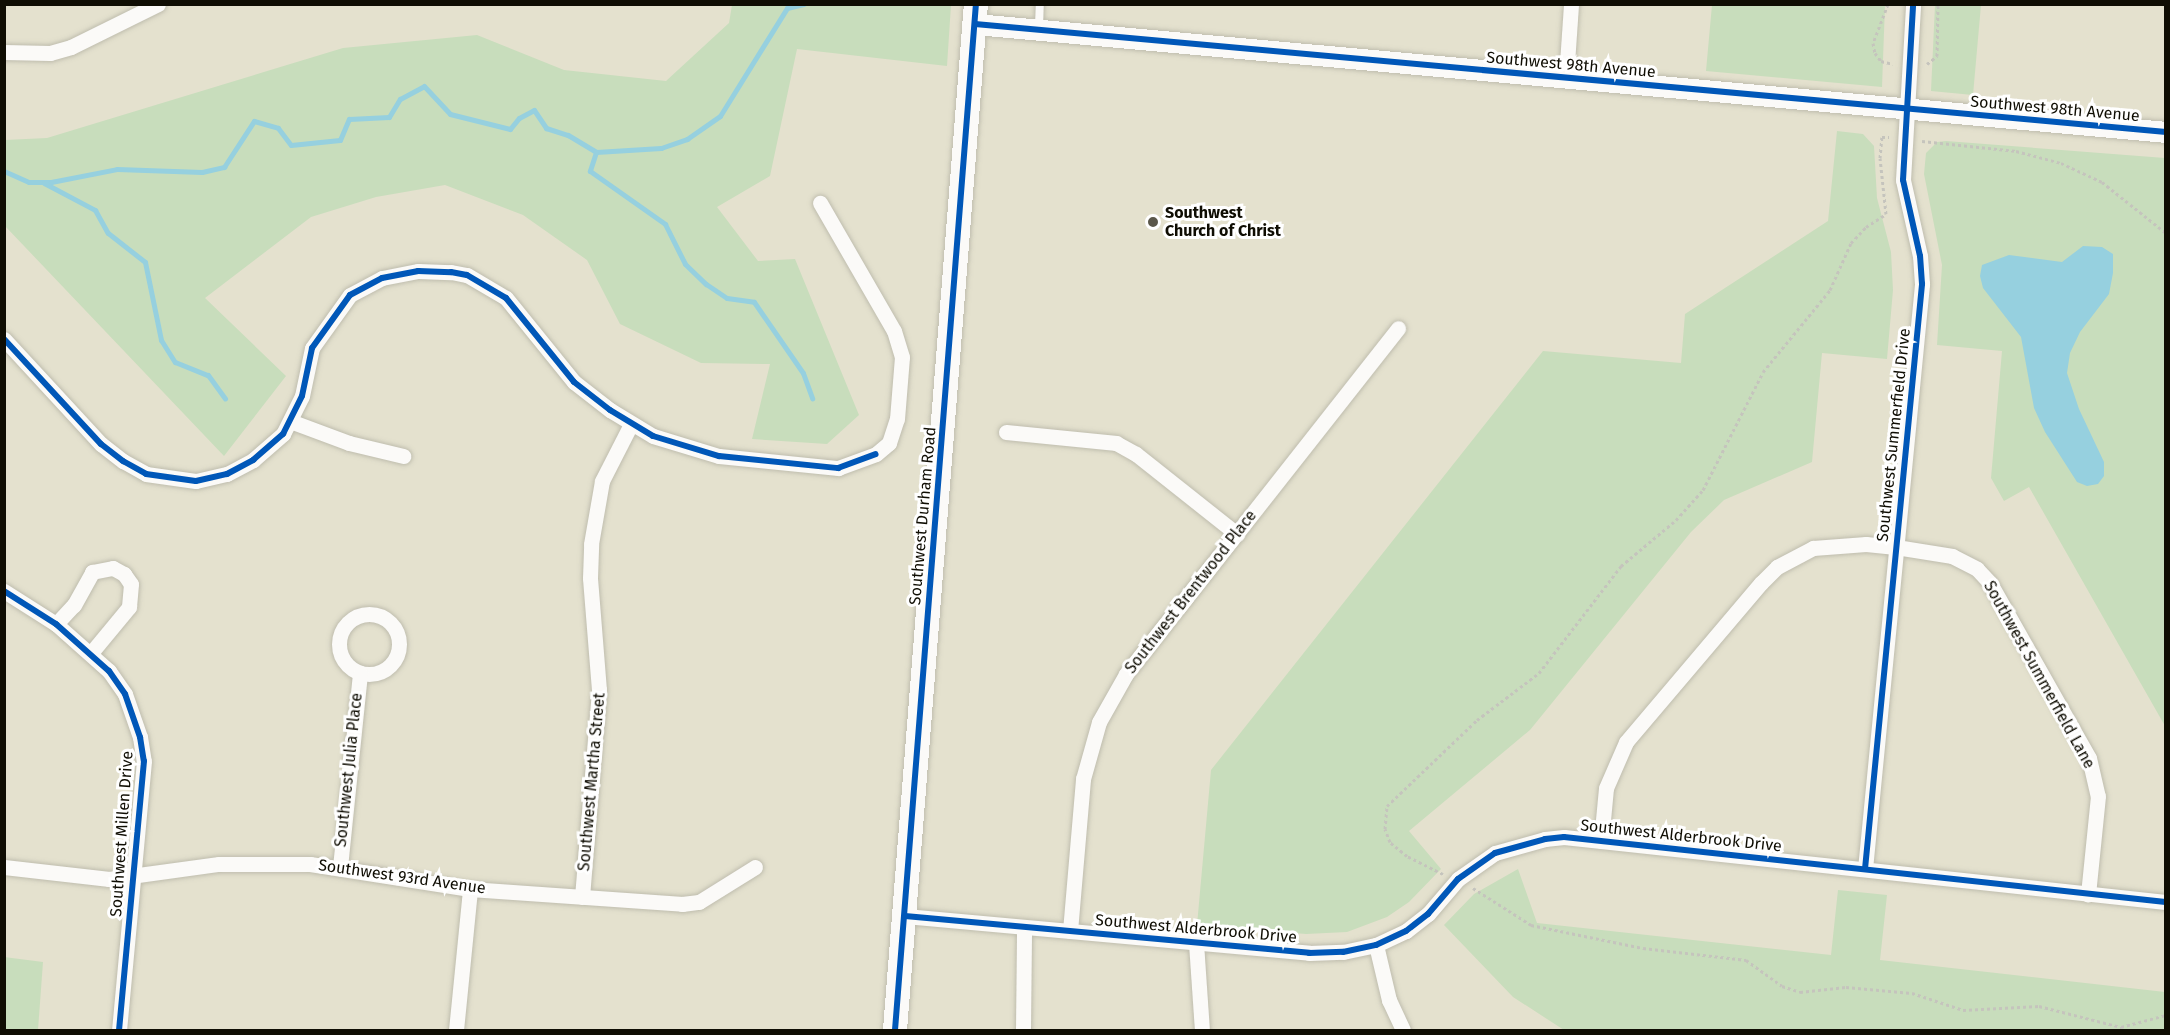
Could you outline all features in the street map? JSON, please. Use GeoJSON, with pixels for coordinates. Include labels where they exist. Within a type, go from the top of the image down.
{"type":"FeatureCollection","features":[{"type":"Feature","properties":{"kind":"main road","name":"Southwest Durham Road"},"geometry":{"type":"LineString","coordinates":[[895,1030],[975,14]]}},
{"type":"Feature","properties":{"kind":"street"},"geometry":{"type":"LineString","coordinates":[[4,52],[50,53],[71,47],[158,4]]}},
{"type":"Feature","properties":{"kind":"street"},"geometry":{"type":"LineString","coordinates":[[1566,78],[1572,4]]}},
{"type":"Feature","properties":{"kind":"street","name":"Southwest Summerfield Drive"},"geometry":{"type":"LineString","coordinates":[[1865,869],[1922,284],[1903,180],[1903,136],[1913,4]]}},
{"type":"Feature","properties":{"kind":"street","name":"Southwest 98th Avenue"},"geometry":{"type":"LineString","coordinates":[[975,14],[1039,29],[2166,132]]}},
{"type":"Feature","properties":{"kind":"street"},"geometry":{"type":"LineString","coordinates":[[4,339],[101,444],[146,474],[196,481],[227,474],[270,449],[290,421],[302,396],[312,348],[350,295],[382,278],[427,271],[466,275],[506,298],[574,382],[630,424],[653,436],[719,456],[838,468],[876,454],[887,446],[894,431],[900,348],[820,203]]}},
{"type":"Feature","properties":{"kind":"street","name":"Southwest Brentwood Place"},"geometry":{"type":"LineString","coordinates":[[1070,932],[1083,779],[1100,722],[1126,674],[1398,328]]}},
{"type":"Feature","properties":{"kind":"street"},"geometry":{"type":"LineString","coordinates":[[290,421],[349,444],[403,456]]}},
{"type":"Feature","properties":{"kind":"street","name":"Southwest Martha Street"},"geometry":{"type":"LineString","coordinates":[[582,897],[599,706],[591,544],[602,482],[630,424]]}},
{"type":"Feature","properties":{"kind":"street"},"geometry":{"type":"LineString","coordinates":[[1006,432],[1116,443],[1136,454],[1237,534]]}},
{"type":"Feature","properties":{"kind":"street","name":"Southwest Summerfield Lane"},"geometry":{"type":"LineString","coordinates":[[1600,841],[1606,788],[1626,742],[1777,567],[1813,548],[1866,544],[1896,547],[1952,556],[1977,569],[1990,583],[2083,747],[2096,777],[2098,795],[2088,894]]}},
{"type":"Feature","properties":{"kind":"street"},"geometry":{"type":"LineString","coordinates":[[56,624],[74,605],[92,572],[113,568],[124,574],[131,584],[129,607],[91,653]]}},
{"type":"Feature","properties":{"kind":"street","name":"Southwest Millen Drive"},"geometry":{"type":"LineString","coordinates":[[4,591],[56,624],[91,653],[125,694],[140,737],[144,761],[119,1030]]}},
{"type":"Feature","properties":{"kind":"street","name":"Southwest Julia Place"},"geometry":{"type":"LineString","coordinates":[[340,867],[360,673]]}},
{"type":"Feature","properties":{"kind":"street","name":"Southwest Alderbrook Drive"},"geometry":{"type":"LineString","coordinates":[[905,916],[1326,954],[1376,945],[1414,924],[1475,865],[1512,846],[1564,837],[2166,902]]}},
{"type":"Feature","properties":{"kind":"street","name":"Southwest 93rd Avenue"},"geometry":{"type":"LineString","coordinates":[[4,867],[109,879],[246,863],[340,867],[470,889],[690,904],[755,867]]}},
{"type":"Feature","properties":{"kind":"street"},"geometry":{"type":"LineString","coordinates":[[456,1030],[470,889]]}},
{"type":"Feature","properties":{"kind":"street"},"geometry":{"type":"LineString","coordinates":[[1023,1030],[1024,928]]}},
{"type":"Feature","properties":{"kind":"street"},"geometry":{"type":"LineString","coordinates":[[1196,943],[1202,1030]]}},
{"type":"Feature","properties":{"kind":"street"},"geometry":{"type":"LineString","coordinates":[[1376,945],[1389,1000],[1403,1030]]}},
{"type":"Feature","properties":{"kind":"lane"},"geometry":{"type":"LineString","coordinates":[[1039,29],[1040,4]]}},
{"type":"Feature","properties":{"kind":"path"},"geometry":{"type":"LineString","coordinates":[[2166,233],[2102,182],[2061,163],[2016,151],[1944,145],[1903,136],[1882,138],[1880,182],[1886,214],[1866,227],[1851,243],[1830,290],[1763,372],[1703,489],[1676,520],[1621,566],[1539,673],[1477,720],[1388,806],[1385,829],[1390,842],[1430,869],[1458,879],[1531,925],[1643,948],[1735,958],[1800,992],[1846,987],[1912,993],[1963,1010],[2039,1006],[2121,1027],[2166,1015]]}},
{"type":"Feature","properties":{"kind":"green space"},"geometry":{"type":"Polygon","coordinates":[[[732,5],[951,5],[947,66],[797,49],[770,176],[717,207],[758,261],[795,259],[859,415],[827,444],[752,439],[770,364],[701,363],[620,324],[587,260],[523,215],[445,185],[376,197],[311,217],[205,298],[286,376],[224,456],[5,226],[5,140],[47,138],[343,48],[477,35],[564,70],[666,81],[729,23],[732,5]]]}},
{"type":"Feature","properties":{"kind":"green space"},"geometry":{"type":"Polygon","coordinates":[[[1712,5],[1885,5],[1882,87],[1706,71],[1712,5]]]}},
{"type":"Feature","properties":{"kind":"green space"},"geometry":{"type":"Polygon","coordinates":[[[1935,5],[1981,5],[1973,95],[1931,91],[1935,5]]]}},
{"type":"Feature","properties":{"kind":"green space"},"geometry":{"type":"Polygon","coordinates":[[[1837,131],[1863,134],[1874,146],[1877,198],[1891,252],[1893,290],[1887,359],[1822,353],[1812,462],[1724,500],[1691,532],[1530,730],[1409,831],[1441,869],[1409,902],[1387,917],[1347,932],[1306,934],[1197,925],[1211,770],[1543,351],[1681,363],[1685,314],[1828,221],[1837,131]]]}},
{"type":"Feature","properties":{"kind":"green space"},"geometry":{"type":"Polygon","coordinates":[[[1937,142],[2165,158],[2165,726],[2029,487],[2004,501],[1991,478],[2002,351],[1937,345],[1942,265],[1924,174],[1926,153],[1937,142]]]}},
{"type":"Feature","properties":{"kind":"green space"},"geometry":{"type":"Polygon","coordinates":[[[1518,869],[1537,923],[1831,955],[1838,890],[1887,895],[1880,960],[2165,992],[2165,1030],[1564,1030],[1513,997],[1444,925],[1474,894],[1518,869]]]}},
{"type":"Feature","properties":{"kind":"green space"},"geometry":{"type":"Polygon","coordinates":[[[4,957],[43,962],[38,1030],[5,1030],[4,957]]]}},
{"type":"Feature","properties":{"kind":"water"},"geometry":{"type":"Polygon","coordinates":[[[2083,246],[2102,247],[2113,254],[2113,273],[2109,294],[2080,332],[2070,353],[2067,373],[2079,409],[2104,462],[2104,476],[2098,484],[2087,486],[2077,482],[2045,432],[2034,408],[2021,337],[1983,288],[1980,276],[1982,265],[2009,255],[2062,262],[2083,246]]]}},
{"type":"Feature","properties":{"kind":"waterway"},"geometry":{"type":"LineString","coordinates":[[596,152],[661,148],[687,139],[720,116],[787,8],[804,4]]}},
{"type":"Feature","properties":{"kind":"waterway"},"geometry":{"type":"LineString","coordinates":[[4,171],[29,182],[51,182],[117,169],[202,172],[224,167],[254,121],[278,128],[291,145],[340,140],[349,119],[389,117],[400,99],[424,86],[450,114],[510,129],[519,118],[534,110],[546,128],[568,135],[596,152],[590,171],[665,224],[685,264],[706,284],[727,298],[754,302],[803,373],[812,398]]}},
{"type":"Feature","properties":{"kind":"waterway"},"geometry":{"type":"LineString","coordinates":[[44,183],[95,210],[108,233],[145,262],[161,340],[175,362],[208,375],[225,398]]}},
{"type":"Feature","properties":{"kind":"cycle path"},"geometry":{"type":"LineString","coordinates":[[895,1030],[976,4]]}},
{"type":"Feature","properties":{"kind":"cycle path"},"geometry":{"type":"LineString","coordinates":[[1865,869],[1922,284],[1920,256],[1903,180],[1913,4]]}},
{"type":"Feature","properties":{"kind":"cycle path"},"geometry":{"type":"LineString","coordinates":[[975,24],[2166,132]]}},
{"type":"Feature","properties":{"kind":"cycle path"},"geometry":{"type":"LineString","coordinates":[[4,339],[101,444],[123,461],[146,474],[196,481],[227,474],[253,460],[283,434],[302,396],[312,348],[350,295],[382,278],[418,271],[451,272],[467,275],[506,298],[574,382],[610,410],[653,436],[719,456],[838,468],[876,454]]}},
{"type":"Feature","properties":{"kind":"cycle path"},"geometry":{"type":"LineString","coordinates":[[4,591],[56,624],[109,671],[125,694],[140,737],[144,761],[119,1030]]}},
{"type":"Feature","properties":{"kind":"cycle path"},"geometry":{"type":"LineString","coordinates":[[905,916],[1309,953],[1343,952],[1376,945],[1406,931],[1428,914],[1458,879],[1495,853],[1545,839],[1564,837],[2166,902]]}},
{"type":"Feature","properties":{"kind":"place","name":"Southwest Church of Christ"},"geometry":{"type":"Point","coordinates":[1153,222]}}]}
